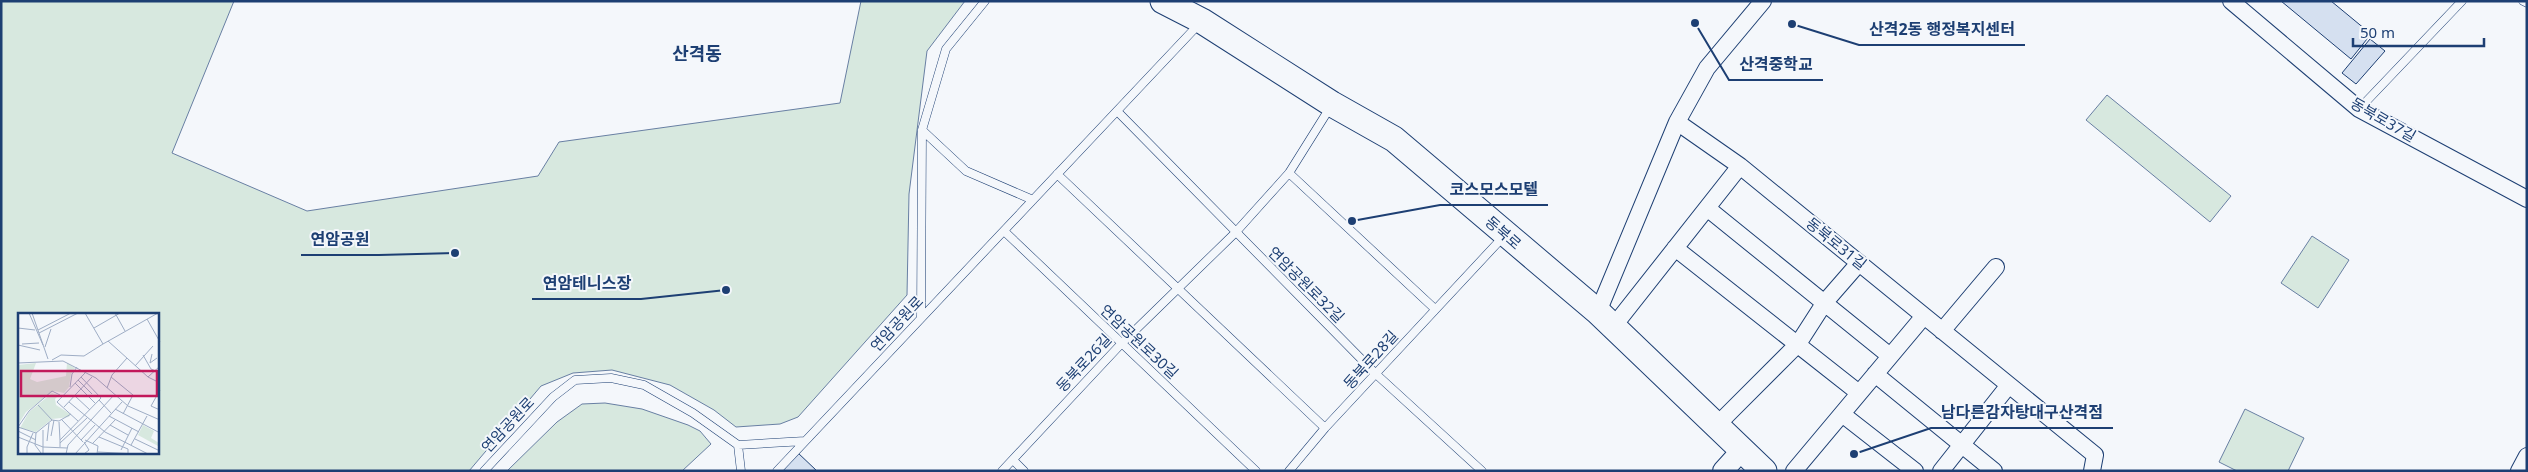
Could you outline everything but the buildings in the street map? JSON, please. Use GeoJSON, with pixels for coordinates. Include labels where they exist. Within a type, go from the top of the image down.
{"type":"FeatureCollection","features":[{"type":"Feature","properties":{"kind":"main road","name":"동북로"},"geometry":{"type":"LineString","coordinates":[[1163,1],[1202,21],[1332,104],[1394,139],[1605,320],[1764,471]]}},
{"type":"Feature","properties":{"kind":"street"},"geometry":{"type":"LineString","coordinates":[[1605,320],[1677,122],[1707,68],[1763,1]]}},
{"type":"Feature","properties":{"kind":"street","name":"동북로37길"},"geometry":{"type":"LineString","coordinates":[[2231,1],[2359,109],[2527,199]]}},
{"type":"Feature","properties":{"kind":"street","name":"동북로31길"},"geometry":{"type":"LineString","coordinates":[[1677,122],[1740,166],[2095,455],[2092,471]]}},
{"type":"Feature","properties":{"kind":"street"},"geometry":{"type":"LineString","coordinates":[[1605,320],[1676,248],[1740,166]]}},
{"type":"Feature","properties":{"kind":"street"},"geometry":{"type":"LineString","coordinates":[[1707,208],[1890,356]]}},
{"type":"Feature","properties":{"kind":"street"},"geometry":{"type":"LineString","coordinates":[[1676,248],[1859,393]]}},
{"type":"Feature","properties":{"kind":"street"},"geometry":{"type":"LineString","coordinates":[[1717,425],[1798,344],[1825,302],[1859,263]]}},
{"type":"Feature","properties":{"kind":"street"},"geometry":{"type":"LineString","coordinates":[[1942,331],[1996,267]]}},
{"type":"Feature","properties":{"kind":"street"},"geometry":{"type":"LineString","coordinates":[[1794,471],[1924,316]]}},
{"type":"Feature","properties":{"kind":"street"},"geometry":{"type":"LineString","coordinates":[[1875,374],[1994,471]]}},
{"type":"Feature","properties":{"kind":"street"},"geometry":{"type":"LineString","coordinates":[[1941,471],[1963,446],[2009,385]]}},
{"type":"Feature","properties":{"kind":"street"},"geometry":{"type":"LineString","coordinates":[[1842,414],[1915,471]]}},
{"type":"Feature","properties":{"kind":"street"},"geometry":{"type":"LineString","coordinates":[[1723,471],[1742,450]]}},
{"type":"Feature","properties":{"kind":"lane"},"geometry":{"type":"LineString","coordinates":[[921,318],[922,130],[946,48],[985,1]]}},
{"type":"Feature","properties":{"kind":"lane"},"geometry":{"type":"LineString","coordinates":[[2359,109],[2462,1]]}},
{"type":"Feature","properties":{"kind":"lane"},"geometry":{"type":"LineString","coordinates":[[2523,1],[2527,4]]}},
{"type":"Feature","properties":{"kind":"lane","name":"연암공원로"},"geometry":{"type":"LineString","coordinates":[[779,469],[1202,21]]}},
{"type":"Feature","properties":{"kind":"lane","name":"동북로26길"},"geometry":{"type":"LineString","coordinates":[[1002,471],[1121,344],[1235,233],[1289,172],[1332,104]]}},
{"type":"Feature","properties":{"kind":"lane","name":"연암공원로32길"},"geometry":{"type":"LineString","coordinates":[[1117,111],[1235,233],[1377,375],[1482,471]]}},
{"type":"Feature","properties":{"kind":"lane"},"geometry":{"type":"LineString","coordinates":[[922,130],[966,171],[1033,200]]}},
{"type":"Feature","properties":{"kind":"lane"},"geometry":{"type":"LineString","coordinates":[[1289,172],[1435,309]]}},
{"type":"Feature","properties":{"kind":"lane"},"geometry":{"type":"LineString","coordinates":[[1057,174],[1179,288],[1236,346],[1325,428]]}},
{"type":"Feature","properties":{"kind":"lane","name":"연암공원로30길"},"geometry":{"type":"LineString","coordinates":[[1004,231],[1256,471]]}},
{"type":"Feature","properties":{"kind":"lane","name":"동북로28길"},"geometry":{"type":"LineString","coordinates":[[1289,471],[1325,428],[1377,375],[1435,309],[1505,235]]}},
{"type":"Feature","properties":{"kind":"lane","name":"연암공원로"},"geometry":{"type":"LineString","coordinates":[[484,471],[553,397],[575,380],[611,378],[644,385],[693,413],[738,445]]}},
{"type":"Feature","properties":{"kind":"lane"},"geometry":{"type":"LineString","coordinates":[[741,471],[738,445],[805,441]]}},
{"type":"Feature","properties":{"kind":"lane"},"geometry":{"type":"LineString","coordinates":[[1013,460],[1024,471]]}},
{"type":"Feature","properties":{"kind":"shaded area"},"geometry":{"type":"Polygon","coordinates":[[[1,1],[234,1],[172,153],[307,211],[538,176],[559,142],[840,103],[861,1],[965,1],[927,51],[909,194],[907,295],[798,417],[780,424],[736,427],[714,410],[670,385],[612,370],[573,373],[541,386],[469,471],[1,471],[1,1]]]}},
{"type":"Feature","properties":{"kind":"shaded area"},"geometry":{"type":"Polygon","coordinates":[[[2107,95],[2231,196],[2210,222],[2086,120],[2107,95]]]}},
{"type":"Feature","properties":{"kind":"shaded area"},"geometry":{"type":"Polygon","coordinates":[[[2312,236],[2349,260],[2318,308],[2281,283],[2312,236]]]}},
{"type":"Feature","properties":{"kind":"shaded area"},"geometry":{"type":"Polygon","coordinates":[[[605,403],[642,409],[688,425],[700,431],[711,444],[682,471],[507,471],[557,422],[582,404],[605,403]]]}},
{"type":"Feature","properties":{"kind":"shaded area"},"geometry":{"type":"Polygon","coordinates":[[[2245,409],[2304,438],[2288,471],[2237,471],[2219,462],[2245,409]]]}},
{"type":"Feature","properties":{"kind":"place","name":"산격중학교"},"geometry":{"type":"Point","coordinates":[1695,23]}},
{"type":"Feature","properties":{"kind":"place","name":"산격2동 행정복지센터"},"geometry":{"type":"Point","coordinates":[1792,24]}},
{"type":"Feature","properties":{"kind":"place","name":"코스모스모텔"},"geometry":{"type":"Point","coordinates":[1352,221]}},
{"type":"Feature","properties":{"kind":"place","name":"연암공원"},"geometry":{"type":"Point","coordinates":[455,253]}},
{"type":"Feature","properties":{"kind":"place","name":"연암테니스장"},"geometry":{"type":"Point","coordinates":[726,290]}},
{"type":"Feature","properties":{"kind":"place","name":"남다른감자탕대구산격점"},"geometry":{"type":"Point","coordinates":[1854,454]}},
{"type":"Feature","properties":{"kind":"district","name":"산격동"},"geometry":{"type":"Point","coordinates":[697,54]}}]}
